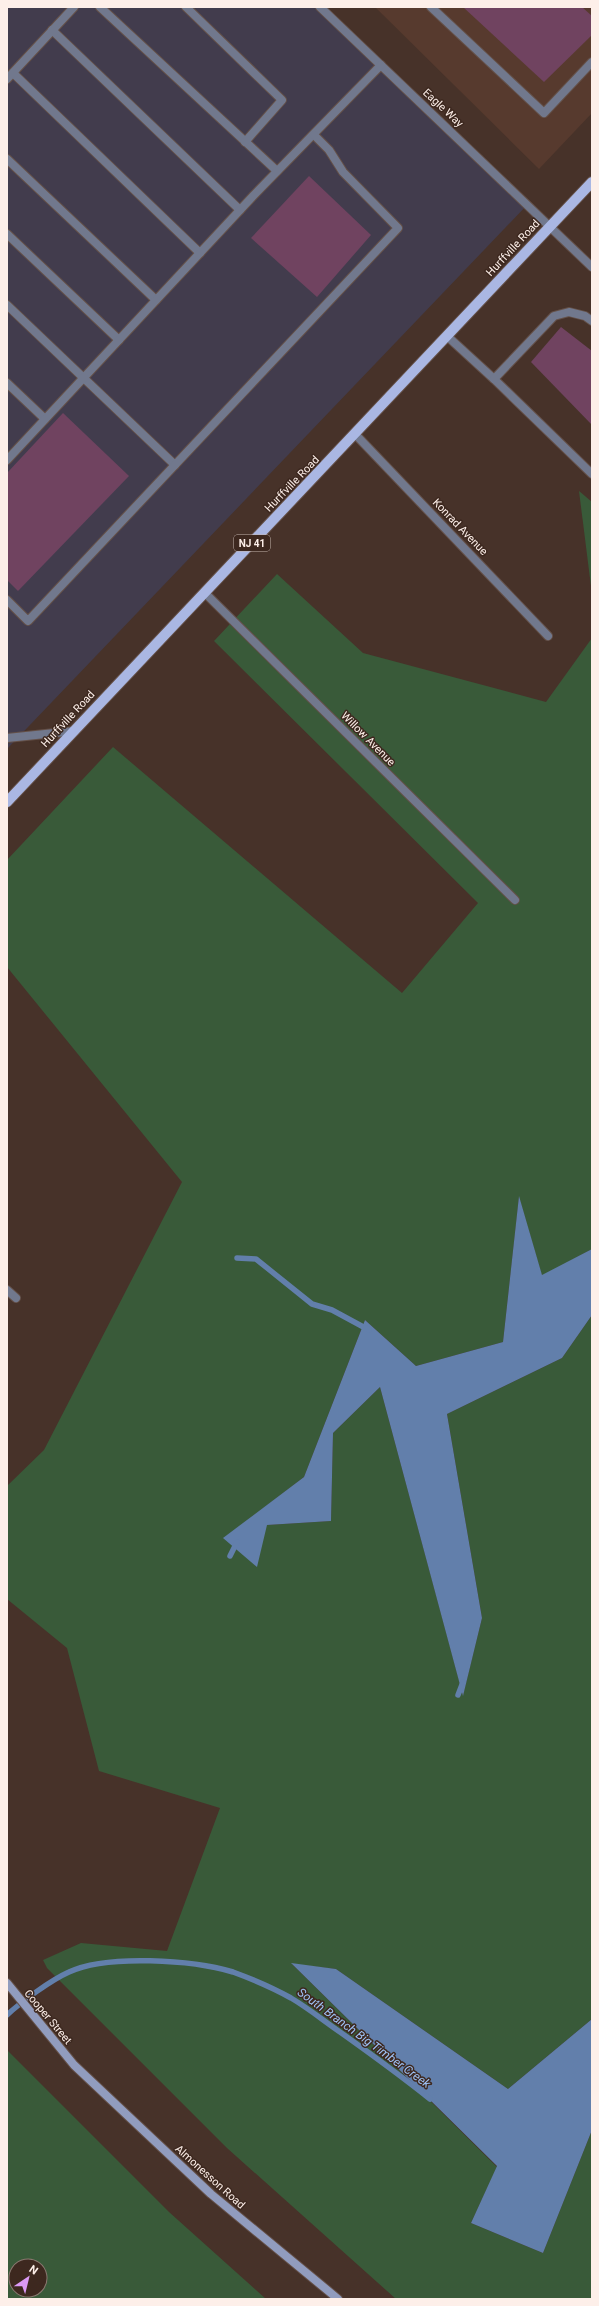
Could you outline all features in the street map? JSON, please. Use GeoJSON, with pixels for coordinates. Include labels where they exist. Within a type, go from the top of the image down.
{"type":"FeatureCollection","features":[{"type":"Feature","properties":{"kind":"main road","name":"Hurffville Road"},"geometry":{"type":"LineString","coordinates":[[7,802],[356,434],[592,182]]}},
{"type":"Feature","properties":{"kind":"main road","name":"Cooper Street"},"geometry":{"type":"LineString","coordinates":[[7,1983],[74,2065]]}},
{"type":"Feature","properties":{"kind":"main road","name":"Almonesson Road"},"geometry":{"type":"LineString","coordinates":[[74,2065],[211,2194],[338,2299]]}},
{"type":"Feature","properties":{"kind":"street"},"geometry":{"type":"LineString","coordinates":[[7,79],[74,7]]}},
{"type":"Feature","properties":{"kind":"street"},"geometry":{"type":"LineString","coordinates":[[100,7],[277,172]]}},
{"type":"Feature","properties":{"kind":"street"},"geometry":{"type":"LineString","coordinates":[[186,7],[282,100],[245,142]]}},
{"type":"Feature","properties":{"kind":"street","name":"Eagle Way"},"geometry":{"type":"LineString","coordinates":[[320,7],[551,225],[592,266]]}},
{"type":"Feature","properties":{"kind":"street"},"geometry":{"type":"LineString","coordinates":[[431,7],[544,113],[592,62]]}},
{"type":"Feature","properties":{"kind":"street"},"geometry":{"type":"LineString","coordinates":[[52,30],[240,210]]}},
{"type":"Feature","properties":{"kind":"street"},"geometry":{"type":"LineString","coordinates":[[7,460],[240,210],[381,65]]}},
{"type":"Feature","properties":{"kind":"street"},"geometry":{"type":"LineString","coordinates":[[13,73],[200,253]]}},
{"type":"Feature","properties":{"kind":"street"},"geometry":{"type":"LineString","coordinates":[[7,600],[28,621],[398,228],[343,172],[329,150],[314,135]]}},
{"type":"Feature","properties":{"kind":"street"},"geometry":{"type":"LineString","coordinates":[[7,159],[156,300]]}},
{"type":"Feature","properties":{"kind":"street"},"geometry":{"type":"LineString","coordinates":[[7,234],[119,340]]}},
{"type":"Feature","properties":{"kind":"street"},"geometry":{"type":"LineString","coordinates":[[7,306],[175,465]]}},
{"type":"Feature","properties":{"kind":"street"},"geometry":{"type":"LineString","coordinates":[[494,379],[554,316],[569,312],[585,316],[592,321]]}},
{"type":"Feature","properties":{"kind":"street"},"geometry":{"type":"LineString","coordinates":[[447,336],[494,379],[592,474]]}},
{"type":"Feature","properties":{"kind":"street"},"geometry":{"type":"LineString","coordinates":[[7,383],[45,419]]}},
{"type":"Feature","properties":{"kind":"street","name":"Konrad Avenue"},"geometry":{"type":"LineString","coordinates":[[356,434],[548,636]]}},
{"type":"Feature","properties":{"kind":"street","name":"Willow Avenue"},"geometry":{"type":"LineString","coordinates":[[205,593],[515,900]]}},
{"type":"Feature","properties":{"kind":"street"},"geometry":{"type":"LineString","coordinates":[[7,738],[74,731]]}},
{"type":"Feature","properties":{"kind":"street"},"geometry":{"type":"LineString","coordinates":[[7,1290],[16,1298]]}},
{"type":"Feature","properties":{"kind":"shaded area"},"geometry":{"type":"Polygon","coordinates":[[[7,7],[320,7],[528,204],[7,749],[7,7]]]}},
{"type":"Feature","properties":{"kind":"shaded area"},"geometry":{"type":"Polygon","coordinates":[[[375,7],[592,7],[592,113],[539,169],[375,7]]]}},
{"type":"Feature","properties":{"kind":"green space"},"geometry":{"type":"Polygon","coordinates":[[[579,491],[592,502],[592,594],[579,491]]]}},
{"type":"Feature","properties":{"kind":"green space"},"geometry":{"type":"Polygon","coordinates":[[[277,574],[363,653],[546,702],[592,638],[592,1249],[542,1276],[519,1197],[503,1342],[416,1366],[365,1320],[304,1477],[224,1538],[267,1525],[331,1521],[333,1433],[380,1387],[463,1695],[482,1618],[447,1414],[562,1358],[592,1315],[592,2019],[508,2089],[336,1969],[292,1964],[497,2167],[471,2223],[543,2253],[592,2130],[592,2299],[396,2299],[227,2148],[47,1968],[43,1960],[81,1943],[167,1951],[220,1808],[99,1771],[67,1648],[7,1599],[7,1486],[44,1450],[182,1182],[7,967],[7,860],[113,747],[402,993],[478,903],[214,641],[277,574]]]}},
{"type":"Feature","properties":{"kind":"green space"},"geometry":{"type":"Polygon","coordinates":[[[7,2050],[169,2212],[266,2299],[7,2299],[7,2050]]]}},
{"type":"Feature","properties":{"kind":"water"},"geometry":{"type":"Polygon","coordinates":[[[519,1196],[542,1275],[592,1249],[592,1315],[562,1358],[447,1414],[482,1618],[463,1696],[380,1387],[333,1433],[331,1521],[267,1525],[257,1567],[223,1538],[304,1477],[365,1320],[416,1366],[503,1342],[519,1196]]]}},
{"type":"Feature","properties":{"kind":"water"},"geometry":{"type":"Polygon","coordinates":[[[291,1963],[336,1969],[508,2089],[592,2019],[592,2130],[543,2253],[471,2223],[497,2166],[291,1963]]]}},
{"type":"Feature","properties":{"kind":"building"},"geometry":{"type":"Polygon","coordinates":[[[463,7],[582,7],[592,16],[592,35],[544,82],[463,7]]]}},
{"type":"Feature","properties":{"kind":"building"},"geometry":{"type":"Polygon","coordinates":[[[309,176],[371,235],[317,297],[251,238],[309,176]]]}},
{"type":"Feature","properties":{"kind":"building"},"geometry":{"type":"Polygon","coordinates":[[[561,327],[592,351],[592,425],[531,362],[561,327]]]}},
{"type":"Feature","properties":{"kind":"building"},"geometry":{"type":"Polygon","coordinates":[[[63,413],[129,476],[18,591],[7,580],[7,473],[63,413]]]}},
{"type":"Feature","properties":{"kind":"waterway"},"geometry":{"type":"LineString","coordinates":[[237,1258],[256,1259],[312,1304],[332,1310],[369,1330]]}},
{"type":"Feature","properties":{"kind":"waterway"},"geometry":{"type":"LineString","coordinates":[[230,1556],[237,1542]]}},
{"type":"Feature","properties":{"kind":"waterway"},"geometry":{"type":"LineString","coordinates":[[458,1695],[463,1682]]}},
{"type":"Feature","properties":{"kind":"waterway","name":"South Branch Big Timber Creek"},"geometry":{"type":"LineString","coordinates":[[7,2015],[54,1980],[85,1966],[127,1961],[196,1964],[233,1972],[291,1998],[310,2010],[430,2099]]}}]}
